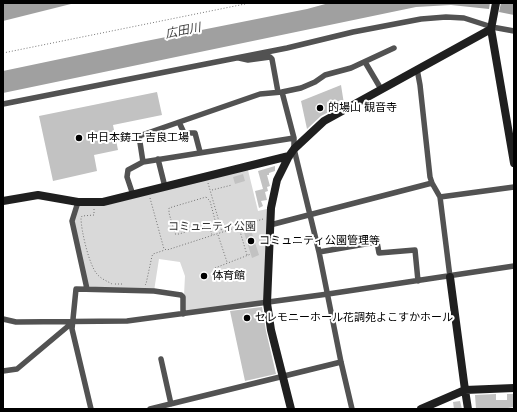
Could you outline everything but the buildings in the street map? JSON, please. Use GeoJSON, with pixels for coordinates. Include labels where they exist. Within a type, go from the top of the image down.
{"type":"FeatureCollection","features":[{"type":"Feature","properties":{"kind":"street"},"geometry":{"type":"LineString","coordinates":[[496,3],[492,25],[514,163]]}},
{"type":"Feature","properties":{"kind":"street"},"geometry":{"type":"LineString","coordinates":[[3,104],[287,48],[354,32],[420,19],[446,17],[464,18],[514,31]]}},
{"type":"Feature","properties":{"kind":"street"},"geometry":{"type":"LineString","coordinates":[[291,409],[271,330],[267,303],[270,221],[278,180],[289,156],[294,149],[324,121],[492,25]]}},
{"type":"Feature","properties":{"kind":"street"},"geometry":{"type":"LineString","coordinates":[[143,162],[139,136],[260,94],[301,88],[325,76],[351,68],[394,48]]}},
{"type":"Feature","properties":{"kind":"street"},"geometry":{"type":"LineString","coordinates":[[237,57],[248,60],[270,57],[272,59],[294,138],[294,149],[319,252],[352,409]]}},
{"type":"Feature","properties":{"kind":"street"},"geometry":{"type":"LineString","coordinates":[[365,62],[382,89]]}},
{"type":"Feature","properties":{"kind":"street"},"geometry":{"type":"LineString","coordinates":[[417,69],[432,183],[440,197],[468,409]]}},
{"type":"Feature","properties":{"kind":"street"},"geometry":{"type":"LineString","coordinates":[[180,122],[184,133],[195,133],[200,152]]}},
{"type":"Feature","properties":{"kind":"street"},"geometry":{"type":"LineString","coordinates":[[134,195],[128,177],[128,170],[143,162],[294,138]]}},
{"type":"Feature","properties":{"kind":"street"},"geometry":{"type":"LineString","coordinates":[[3,201],[38,195],[78,202],[104,202],[289,156]]}},
{"type":"Feature","properties":{"kind":"street"},"geometry":{"type":"LineString","coordinates":[[158,159],[165,187]]}},
{"type":"Feature","properties":{"kind":"street"},"geometry":{"type":"LineString","coordinates":[[270,221],[310,215],[432,183]]}},
{"type":"Feature","properties":{"kind":"street"},"geometry":{"type":"LineString","coordinates":[[440,197],[514,187]]}},
{"type":"Feature","properties":{"kind":"street"},"geometry":{"type":"LineString","coordinates":[[78,202],[72,221],[87,289]]}},
{"type":"Feature","properties":{"kind":"street"},"geometry":{"type":"LineString","coordinates":[[319,252],[377,242],[379,253],[415,250],[418,281]]}},
{"type":"Feature","properties":{"kind":"street"},"geometry":{"type":"LineString","coordinates":[[3,319],[16,322],[126,321],[267,303],[514,266]]}},
{"type":"Feature","properties":{"kind":"street"},"geometry":{"type":"LineString","coordinates":[[91,409],[72,329],[76,289],[154,291],[181,295],[183,297],[183,314]]}},
{"type":"Feature","properties":{"kind":"street"},"geometry":{"type":"LineString","coordinates":[[3,372],[17,369],[73,322]]}},
{"type":"Feature","properties":{"kind":"street"},"geometry":{"type":"LineString","coordinates":[[161,359],[172,404]]}},
{"type":"Feature","properties":{"kind":"street"},"geometry":{"type":"LineString","coordinates":[[150,409],[341,362]]}},
{"type":"Feature","properties":{"kind":"street"},"geometry":{"type":"LineString","coordinates":[[421,409],[465,390],[514,388]]}},
{"type":"Feature","properties":{"kind":"path"},"geometry":{"type":"LineString","coordinates":[[3,53],[250,3]]}},
{"type":"Feature","properties":{"kind":"path"},"geometry":{"type":"LineString","coordinates":[[208,183],[222,232]]}},
{"type":"Feature","properties":{"kind":"path"},"geometry":{"type":"LineString","coordinates":[[211,191],[232,185]]}},
{"type":"Feature","properties":{"kind":"path"},"geometry":{"type":"LineString","coordinates":[[150,198],[165,250]]}},
{"type":"Feature","properties":{"kind":"path"},"geometry":{"type":"LineString","coordinates":[[208,198],[215,220],[213,224],[209,225],[176,234],[173,230],[168,213],[169,208],[208,198]]}},
{"type":"Feature","properties":{"kind":"path"},"geometry":{"type":"LineString","coordinates":[[93,202],[95,214],[82,216],[81,218],[84,239],[92,267],[96,274],[102,279],[114,284],[121,284],[128,287]]}},
{"type":"Feature","properties":{"kind":"path"},"geometry":{"type":"LineString","coordinates":[[140,286],[146,284],[153,254],[238,227],[270,221]]}},
{"type":"Feature","properties":{"kind":"path"},"geometry":{"type":"LineString","coordinates":[[209,225],[212,236]]}},
{"type":"Feature","properties":{"kind":"path"},"geometry":{"type":"LineString","coordinates":[[238,227],[247,256]]}},
{"type":"Feature","properties":{"kind":"path"},"geometry":{"type":"LineString","coordinates":[[218,234],[227,263]]}},
{"type":"Feature","properties":{"kind":"path"},"geometry":{"type":"LineString","coordinates":[[215,268],[251,254]]}},
{"type":"Feature","properties":{"kind":"green space","name":"コミュニティ公園"},"geometry":{"type":"Polygon","coordinates":[[[247,166],[258,211],[271,208],[267,303],[183,314],[185,276],[180,262],[159,259],[154,291],[87,289],[72,221],[78,202],[103,202],[247,166]]]}},
{"type":"Feature","properties":{"kind":"shaded area"},"geometry":{"type":"Polygon","coordinates":[[[3,3],[75,3],[3,21],[3,3]]]}},
{"type":"Feature","properties":{"kind":"shaded area"},"geometry":{"type":"Polygon","coordinates":[[[329,3],[490,3],[489,9],[451,5],[416,7],[3,93],[3,71],[307,9],[329,3]]]}},
{"type":"Feature","properties":{"kind":"shaded area"},"geometry":{"type":"Polygon","coordinates":[[[501,3],[514,3],[514,15],[499,12],[501,3]]]}},
{"type":"Feature","properties":{"kind":"place","name":"的場山 観音寺"},"geometry":{"type":"Point","coordinates":[320,108]}},
{"type":"Feature","properties":{"kind":"place","name":"中日本鋳工 吉良工場"},"geometry":{"type":"Point","coordinates":[79,138]}},
{"type":"Feature","properties":{"kind":"place","name":"コミュニティ公園管理等"},"geometry":{"type":"Point","coordinates":[251,241]}},
{"type":"Feature","properties":{"kind":"place","name":"体育館"},"geometry":{"type":"Point","coordinates":[204,276]}},
{"type":"Feature","properties":{"kind":"place","name":"セレモニーホール花調苑よこすかホール"},"geometry":{"type":"Point","coordinates":[247,318]}},
{"type":"Feature","properties":{"kind":"water label","name":"広田川"},"geometry":{"type":"Point","coordinates":[183,31]}}]}
